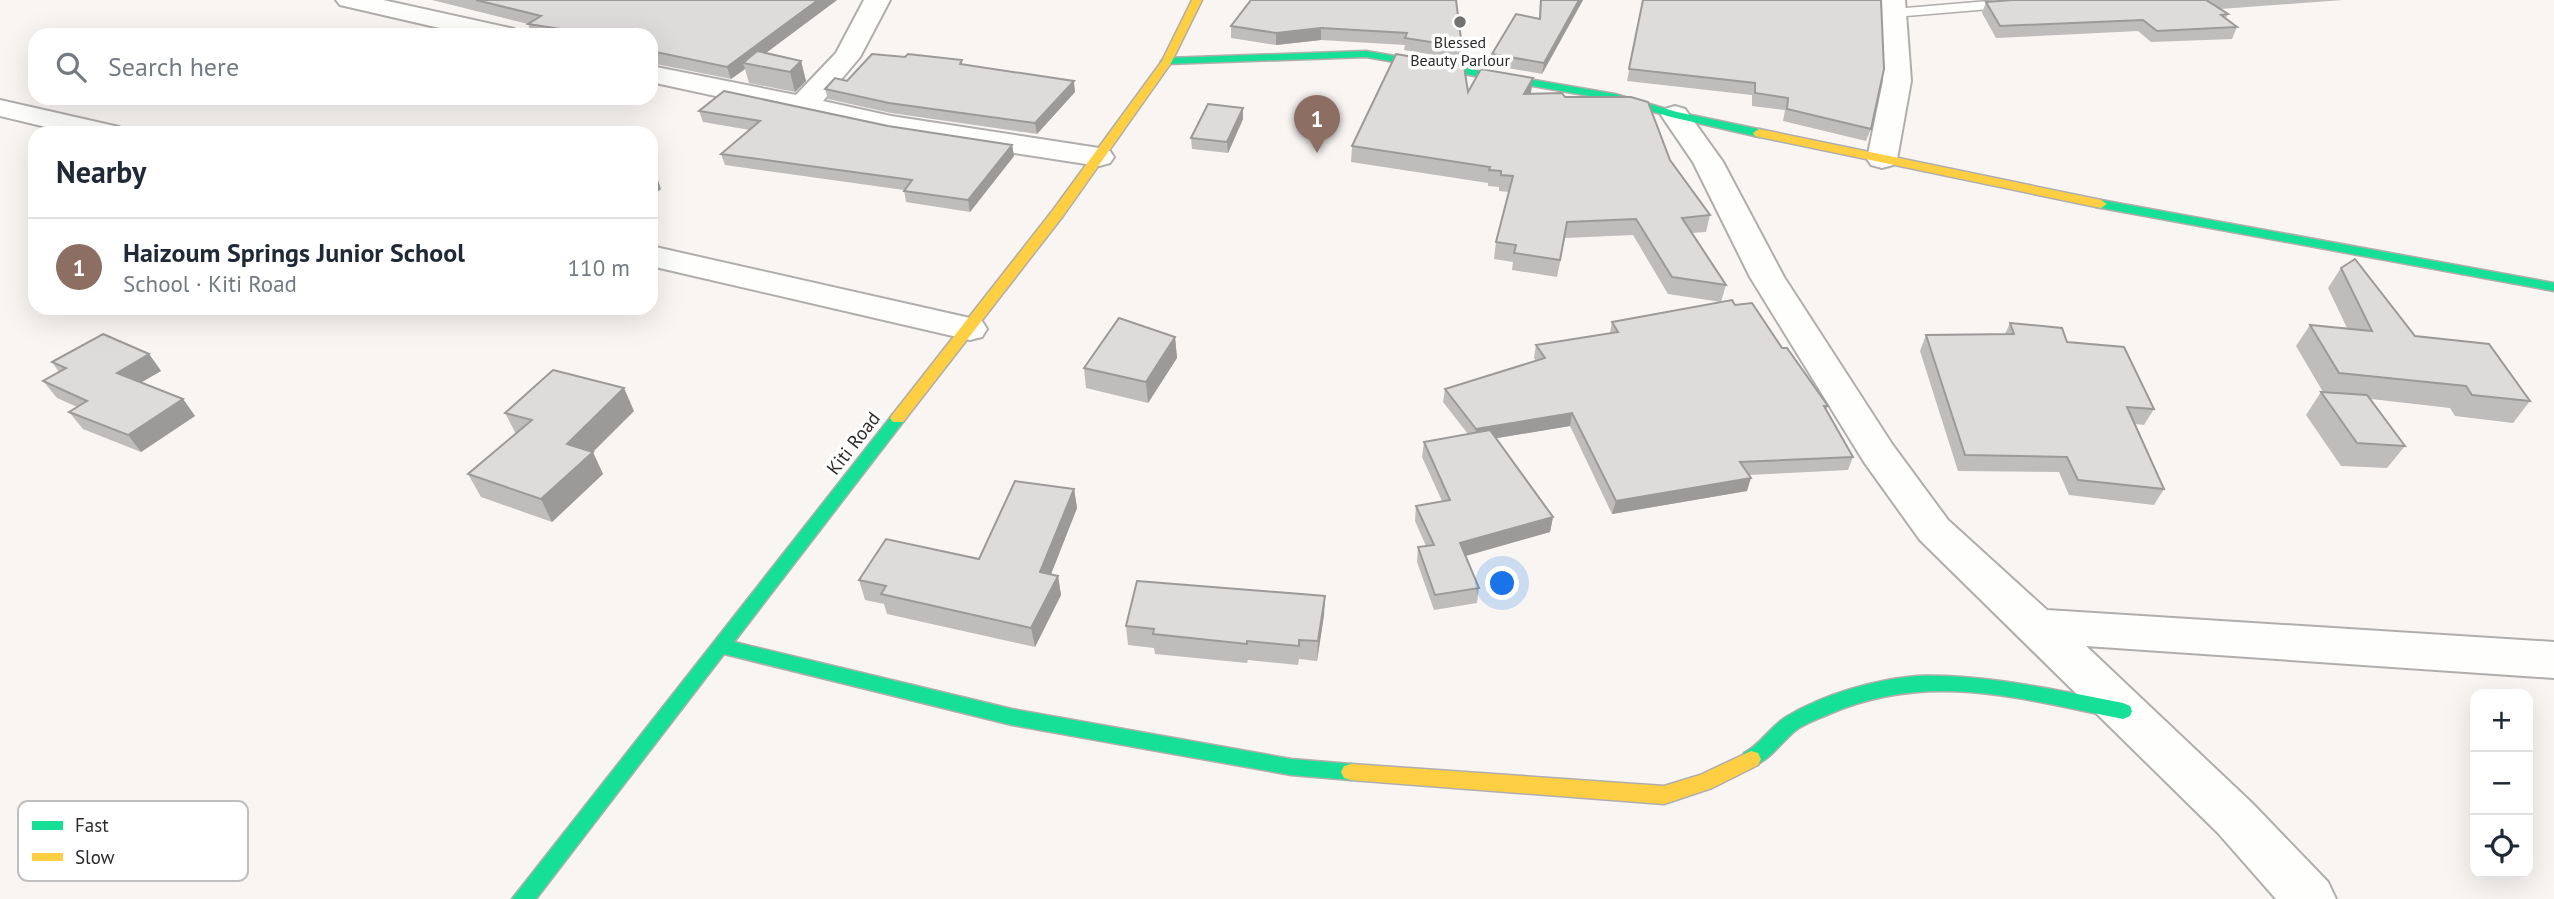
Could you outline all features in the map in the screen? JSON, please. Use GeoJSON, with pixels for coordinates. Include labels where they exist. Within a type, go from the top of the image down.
{"type":"FeatureCollection","features":[{"type":"Feature","properties":{"kind":"street"},"geometry":{"type":"LineString","coordinates":[[349,0],[474,28]]}},
{"type":"Feature","properties":{"kind":"street"},"geometry":{"type":"LineString","coordinates":[[802,105],[838,70],[866,26],[877,0]]}},
{"type":"Feature","properties":{"kind":"street","name":"Kiti Road"},"geometry":{"type":"LineString","coordinates":[[523,899],[970,329],[1167,61],[1198,0]]}},
{"type":"Feature","properties":{"kind":"street"},"geometry":{"type":"LineString","coordinates":[[1882,159],[1897,82],[1893,7]]}},
{"type":"Feature","properties":{"kind":"street"},"geometry":{"type":"LineString","coordinates":[[1167,61],[1286,54],[1366,54],[1615,97],[1675,114],[2028,191],[2554,287]]}},
{"type":"Feature","properties":{"kind":"street"},"geometry":{"type":"LineString","coordinates":[[658,75],[891,125],[1099,157]]}},
{"type":"Feature","properties":{"kind":"street"},"geometry":{"type":"LineString","coordinates":[[0,108],[78,126]]}},
{"type":"Feature","properties":{"kind":"street"},"geometry":{"type":"LineString","coordinates":[[1675,114],[1708,162],[1767,277],[1878,453],[1934,530],[2235,818],[2310,899]]}},
{"type":"Feature","properties":{"kind":"street"},"geometry":{"type":"LineString","coordinates":[[658,258],[970,329]]}},
{"type":"Feature","properties":{"kind":"street"},"geometry":{"type":"LineString","coordinates":[[2036,626],[2554,660]]}},
{"type":"Feature","properties":{"kind":"street"},"geometry":{"type":"LineString","coordinates":[[721,646],[1012,717],[1291,767],[1607,793],[1664,795],[1705,782],[1762,754],[1791,723],[1847,698],[1916,683],[1991,687],[2123,711]]}},
{"type":"Feature","properties":{"kind":"lane"},"geometry":{"type":"LineString","coordinates":[[1893,7],[2023,3]]}},
{"type":"Feature","properties":{"kind":"building"},"geometry":{"type":"Polygon","coordinates":[[[476,0],[818,0],[727,67],[658,52],[658,28],[554,28],[528,24],[541,16],[476,0]]]}},
{"type":"Feature","properties":{"kind":"building"},"geometry":{"type":"Polygon","coordinates":[[[1251,0],[1456,0],[1462,47],[1405,38],[1407,33],[1321,28],[1276,33],[1231,26],[1251,0]]]}},
{"type":"Feature","properties":{"kind":"building"},"geometry":{"type":"Polygon","coordinates":[[[1541,0],[1579,0],[1544,63],[1492,54],[1516,14],[1540,19],[1541,0]]]}},
{"type":"Feature","properties":{"kind":"building"},"geometry":{"type":"Polygon","coordinates":[[[1643,0],[1881,0],[1884,69],[1871,129],[1787,109],[1788,98],[1755,93],[1755,83],[1629,69],[1643,0]]]}},
{"type":"Feature","properties":{"kind":"building"},"geometry":{"type":"Polygon","coordinates":[[[2206,0],[2228,14],[2221,15],[2237,27],[2157,31],[2143,20],[2000,26],[1986,2],[2206,0]]]}},
{"type":"Feature","properties":{"kind":"building"},"geometry":{"type":"Polygon","coordinates":[[[757,51],[801,61],[790,72],[743,63],[757,51]]]}},
{"type":"Feature","properties":{"kind":"building"},"geometry":{"type":"Polygon","coordinates":[[[872,54],[905,57],[908,54],[962,60],[960,64],[1074,81],[1035,123],[889,103],[825,89],[835,78],[847,81],[872,54]]]}},
{"type":"Feature","properties":{"kind":"building"},"geometry":{"type":"Polygon","coordinates":[[[1396,54],[1464,66],[1468,92],[1481,69],[1533,78],[1524,94],[1631,97],[1648,102],[1670,160],[1710,215],[1682,218],[1726,285],[1672,277],[1636,219],[1567,222],[1560,260],[1514,253],[1516,245],[1496,242],[1513,176],[1501,175],[1501,171],[1489,170],[1490,167],[1352,146],[1396,54]]]}},
{"type":"Feature","properties":{"kind":"building"},"geometry":{"type":"Polygon","coordinates":[[[724,91],[888,126],[1012,145],[968,200],[904,191],[912,180],[721,154],[760,121],[699,111],[724,91]]]}},
{"type":"Feature","properties":{"kind":"building"},"geometry":{"type":"Polygon","coordinates":[[[1208,104],[1243,108],[1227,142],[1191,138],[1208,104]]]}},
{"type":"Feature","properties":{"kind":"building"},"geometry":{"type":"Polygon","coordinates":[[[2355,259],[2415,336],[2489,344],[2530,401],[2472,395],[2466,386],[2339,373],[2310,325],[2372,331],[2341,268],[2355,259]]]}},
{"type":"Feature","properties":{"kind":"building"},"geometry":{"type":"Polygon","coordinates":[[[1732,300],[1735,305],[1752,303],[1782,348],[1787,348],[1828,406],[1824,406],[1853,457],[1740,462],[1751,478],[1616,501],[1572,413],[1476,429],[1445,389],[1545,358],[1536,345],[1618,332],[1612,322],[1732,300]]]}},
{"type":"Feature","properties":{"kind":"building"},"geometry":{"type":"Polygon","coordinates":[[[1119,318],[1175,337],[1146,382],[1084,368],[1119,318]]]}},
{"type":"Feature","properties":{"kind":"building"},"geometry":{"type":"Polygon","coordinates":[[[2010,323],[2062,328],[2067,342],[2124,347],[2154,409],[2127,407],[2164,489],[2078,480],[2067,457],[1965,455],[1926,335],[2014,334],[2010,323]]]}},
{"type":"Feature","properties":{"kind":"building"},"geometry":{"type":"Polygon","coordinates":[[[103,334],[149,354],[117,373],[183,399],[128,435],[69,412],[87,401],[43,381],[66,368],[52,362],[103,334]]]}},
{"type":"Feature","properties":{"kind":"building"},"geometry":{"type":"Polygon","coordinates":[[[553,370],[624,388],[567,444],[593,452],[541,499],[468,474],[532,420],[505,413],[553,370]]]}},
{"type":"Feature","properties":{"kind":"building"},"geometry":{"type":"Polygon","coordinates":[[[2321,392],[2367,395],[2405,446],[2357,443],[2321,392]]]}},
{"type":"Feature","properties":{"kind":"building"},"geometry":{"type":"Polygon","coordinates":[[[1490,430],[1553,517],[1460,543],[1479,588],[1435,595],[1418,547],[1434,545],[1416,506],[1450,500],[1424,442],[1490,430]]]}},
{"type":"Feature","properties":{"kind":"building"},"geometry":{"type":"Polygon","coordinates":[[[1015,481],[1074,489],[1040,572],[1058,576],[1031,628],[881,594],[886,586],[859,580],[886,539],[979,559],[1015,481]]]}},
{"type":"Feature","properties":{"kind":"building"},"geometry":{"type":"Polygon","coordinates":[[[1137,581],[1325,596],[1318,641],[1299,640],[1299,646],[1247,641],[1247,644],[1153,634],[1154,629],[1126,626],[1137,581]]]}},
{"type":"Feature","properties":{"kind":"traffic: fast"},"geometry":{"type":"LineString","coordinates":[[1167,61],[1366,54],[1615,97],[1675,115],[1759,133]]}},
{"type":"Feature","properties":{"kind":"traffic: fast"},"geometry":{"type":"LineString","coordinates":[[2101,204],[2554,287]]}},
{"type":"Feature","properties":{"kind":"traffic: fast"},"geometry":{"type":"LineString","coordinates":[[523,899],[898,418]]}},
{"type":"Feature","properties":{"kind":"traffic: fast"},"geometry":{"type":"LineString","coordinates":[[721,646],[1012,717],[1291,767],[1351,772]]}},
{"type":"Feature","properties":{"kind":"traffic: fast"},"geometry":{"type":"LineString","coordinates":[[1751,759],[1795,721],[1854,696],[1901,685],[1943,683],[1994,687],[2123,711]]}},
{"type":"Feature","properties":{"kind":"traffic: slow"},"geometry":{"type":"LineString","coordinates":[[898,418],[1058,213],[1167,61],[1197,0]]}},
{"type":"Feature","properties":{"kind":"traffic: slow"},"geometry":{"type":"LineString","coordinates":[[1759,133],[2101,204]]}},
{"type":"Feature","properties":{"kind":"traffic: slow"},"geometry":{"type":"LineString","coordinates":[[1351,772],[1664,795],[1705,782],[1751,759]]}},
{"type":"Feature","properties":{"kind":"place","name":"Blessed Beauty Parlour"},"geometry":{"type":"Point","coordinates":[1460,22]}},
{"type":"Feature","properties":{"kind":"place","name":"Haizoum Springs Junior School"},"geometry":{"type":"Point","coordinates":[1317,153]}}]}
